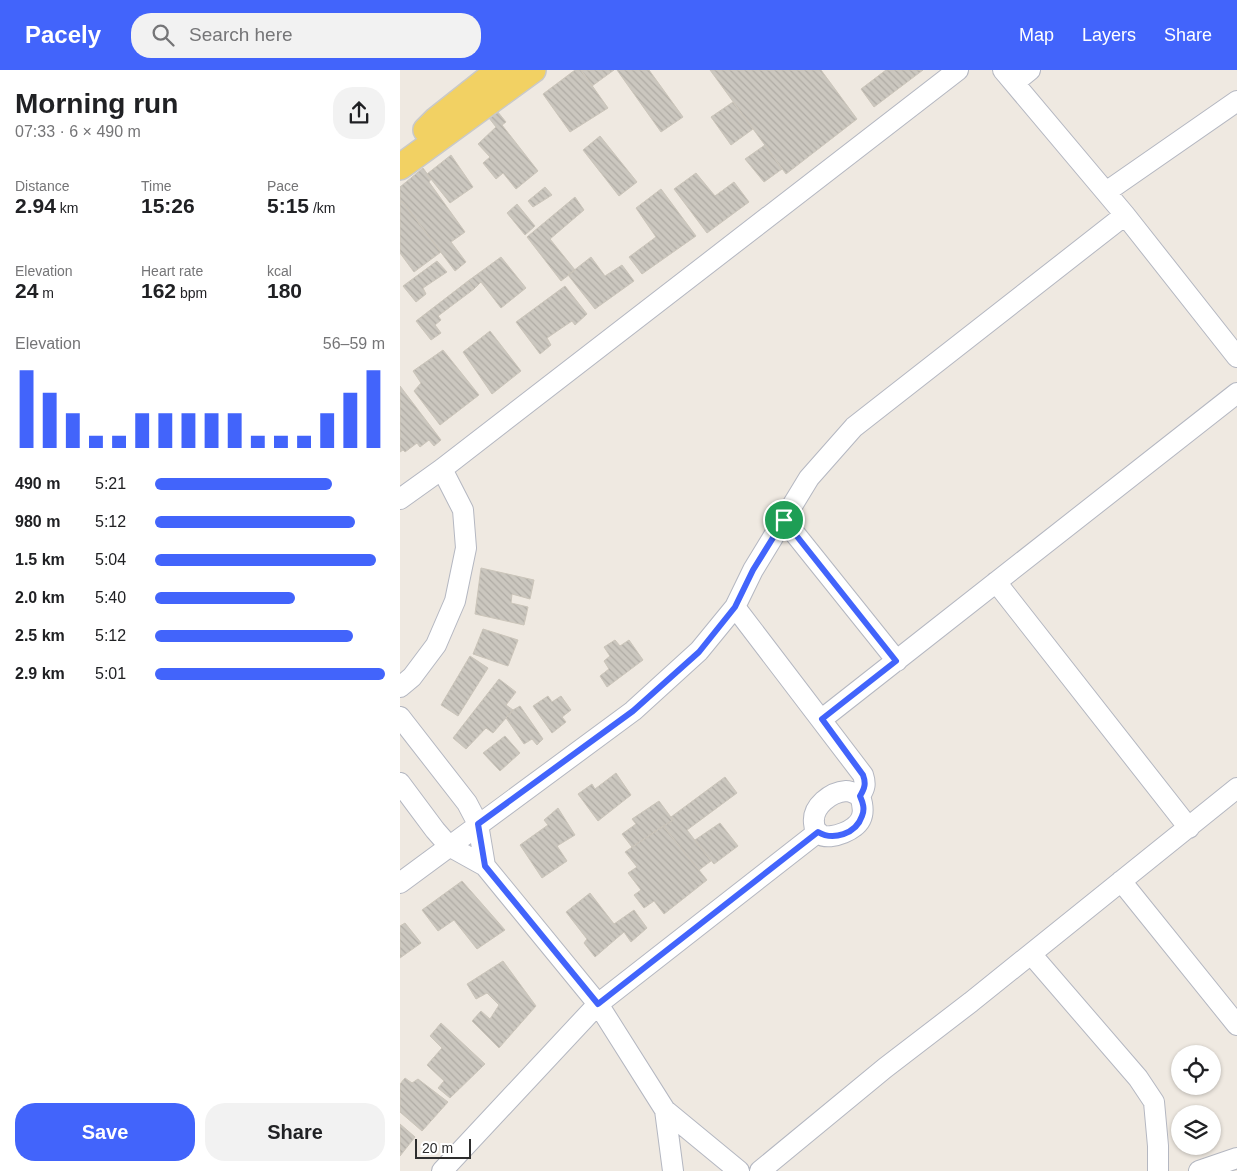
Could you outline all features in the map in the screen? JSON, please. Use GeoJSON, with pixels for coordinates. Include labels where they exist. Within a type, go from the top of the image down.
{"type":"FeatureCollection","features":[{"type":"Feature","properties":{"kind":"main road"},"geometry":{"type":"LineString","coordinates":[[400,158],[436,120],[499,70]]}},
{"type":"Feature","properties":{"kind":"main road"},"geometry":{"type":"LineString","coordinates":[[400,167],[533,70]]}},
{"type":"Feature","properties":{"kind":"street"},"geometry":{"type":"LineString","coordinates":[[400,499],[442,469],[958,70]]}},
{"type":"Feature","properties":{"kind":"street"},"geometry":{"type":"LineString","coordinates":[[1030,70],[1008,76],[1125,215],[1237,357]]}},
{"type":"Feature","properties":{"kind":"street"},"geometry":{"type":"LineString","coordinates":[[1106,192],[1237,101]]}},
{"type":"Feature","properties":{"kind":"street"},"geometry":{"type":"LineString","coordinates":[[400,883],[633,711],[699,652],[735,607],[753,570],[809,478],[854,427],[1125,215]]}},
{"type":"Feature","properties":{"kind":"street"},"geometry":{"type":"LineString","coordinates":[[822,719],[1237,393]]}},
{"type":"Feature","properties":{"kind":"street"},"geometry":{"type":"LineString","coordinates":[[400,687],[412,677],[436,645],[454,601],[466,548],[463,510],[442,469]]}},
{"type":"Feature","properties":{"kind":"street"},"geometry":{"type":"LineString","coordinates":[[784,520],[896,661]]}},
{"type":"Feature","properties":{"kind":"street"},"geometry":{"type":"LineString","coordinates":[[996,582],[1189,828]]}},
{"type":"Feature","properties":{"kind":"street"},"geometry":{"type":"LineString","coordinates":[[735,607],[863,775],[865,789],[860,796]]}},
{"type":"Feature","properties":{"kind":"street"},"geometry":{"type":"LineString","coordinates":[[400,717],[467,803],[478,824],[485,866]]}},
{"type":"Feature","properties":{"kind":"street"},"geometry":{"type":"LineString","coordinates":[[400,783],[449,846],[485,866],[598,1004],[665,1110],[739,1171]]}},
{"type":"Feature","properties":{"kind":"street"},"geometry":{"type":"LineString","coordinates":[[760,1171],[885,1068],[1031,954],[1237,788]]}},
{"type":"Feature","properties":{"kind":"street"},"geometry":{"type":"LineString","coordinates":[[849,791],[860,796],[864,807],[863,816],[858,824],[847,833],[835,837],[826,836],[818,832],[813,824],[815,812],[825,800],[836,792],[849,791]]}},
{"type":"Feature","properties":{"kind":"street"},"geometry":{"type":"LineString","coordinates":[[442,1171],[598,1004],[818,832]]}},
{"type":"Feature","properties":{"kind":"street"},"geometry":{"type":"LineString","coordinates":[[1121,881],[1236,1024]]}},
{"type":"Feature","properties":{"kind":"street"},"geometry":{"type":"LineString","coordinates":[[1031,954],[1138,1078],[1154,1102],[1158,1171]]}},
{"type":"Feature","properties":{"kind":"street"},"geometry":{"type":"LineString","coordinates":[[665,1110],[673,1171]]}},
{"type":"Feature","properties":{"kind":"street"},"geometry":{"type":"LineString","coordinates":[[1199,1171],[1237,1158]]}},
{"type":"Feature","properties":{"kind":"building"},"geometry":{"type":"Polygon","coordinates":[[[575,70],[581,70],[608,108],[570,132],[543,94],[575,70]]]}},
{"type":"Feature","properties":{"kind":"building"},"geometry":{"type":"Polygon","coordinates":[[[581,70],[614,70],[592,86],[581,70]]]}},
{"type":"Feature","properties":{"kind":"building"},"geometry":{"type":"Polygon","coordinates":[[[617,70],[649,70],[683,117],[661,132],[617,70]]]}},
{"type":"Feature","properties":{"kind":"building"},"geometry":{"type":"Polygon","coordinates":[[[710,70],[821,70],[857,119],[786,174],[710,70]]]}},
{"type":"Feature","properties":{"kind":"building"},"geometry":{"type":"Polygon","coordinates":[[[886,70],[923,70],[874,107],[861,89],[886,70]]]}},
{"type":"Feature","properties":{"kind":"building"},"geometry":{"type":"Polygon","coordinates":[[[733,102],[753,129],[731,145],[711,117],[733,102]]]}},
{"type":"Feature","properties":{"kind":"building"},"geometry":{"type":"Polygon","coordinates":[[[497,111],[506,122],[502,125],[538,171],[516,189],[503,173],[496,179],[483,163],[490,157],[478,144],[496,127],[489,118],[497,111]]]}},
{"type":"Feature","properties":{"kind":"building"},"geometry":{"type":"Polygon","coordinates":[[[600,136],[637,182],[619,196],[583,150],[600,136]]]}},
{"type":"Feature","properties":{"kind":"building"},"geometry":{"type":"Polygon","coordinates":[[[765,145],[782,169],[764,182],[745,159],[765,145]]]}},
{"type":"Feature","properties":{"kind":"building"},"geometry":{"type":"Polygon","coordinates":[[[451,155],[473,187],[450,203],[427,174],[451,155]]]}},
{"type":"Feature","properties":{"kind":"building"},"geometry":{"type":"Polygon","coordinates":[[[423,168],[431,179],[429,182],[465,232],[451,242],[466,262],[455,271],[402,201],[400,203],[400,187],[423,168]]]}},
{"type":"Feature","properties":{"kind":"building"},"geometry":{"type":"Polygon","coordinates":[[[696,173],[715,196],[734,182],[749,202],[707,233],[674,189],[696,173]]]}},
{"type":"Feature","properties":{"kind":"building"},"geometry":{"type":"Polygon","coordinates":[[[545,187],[552,195],[533,207],[528,201],[545,187]]]}},
{"type":"Feature","properties":{"kind":"building"},"geometry":{"type":"Polygon","coordinates":[[[661,189],[696,236],[642,274],[629,257],[656,237],[636,208],[661,189]]]}},
{"type":"Feature","properties":{"kind":"building"},"geometry":{"type":"Polygon","coordinates":[[[575,197],[584,210],[550,239],[575,270],[561,281],[527,237],[575,197]]]}},
{"type":"Feature","properties":{"kind":"building"},"geometry":{"type":"Polygon","coordinates":[[[402,201],[441,252],[414,272],[400,253],[400,203],[402,201]]]}},
{"type":"Feature","properties":{"kind":"building"},"geometry":{"type":"Polygon","coordinates":[[[517,204],[535,226],[525,235],[507,213],[517,204]]]}},
{"type":"Feature","properties":{"kind":"building"},"geometry":{"type":"Polygon","coordinates":[[[501,257],[526,288],[501,308],[481,282],[474,289],[468,281],[501,257]]]}},
{"type":"Feature","properties":{"kind":"building"},"geometry":{"type":"Polygon","coordinates":[[[591,257],[605,276],[622,265],[634,281],[595,309],[568,275],[591,257]]]}},
{"type":"Feature","properties":{"kind":"building"},"geometry":{"type":"Polygon","coordinates":[[[437,261],[447,272],[423,288],[426,294],[416,302],[403,286],[437,261]]]}},
{"type":"Feature","properties":{"kind":"building"},"geometry":{"type":"Polygon","coordinates":[[[468,281],[474,289],[438,316],[441,320],[435,325],[441,333],[431,340],[416,321],[468,281]]]}},
{"type":"Feature","properties":{"kind":"building"},"geometry":{"type":"Polygon","coordinates":[[[565,286],[587,314],[575,325],[572,321],[547,338],[551,345],[540,354],[516,322],[565,286]]]}},
{"type":"Feature","properties":{"kind":"building"},"geometry":{"type":"Polygon","coordinates":[[[490,331],[521,371],[492,394],[463,352],[490,331]]]}},
{"type":"Feature","properties":{"kind":"building"},"geometry":{"type":"Polygon","coordinates":[[[443,350],[479,395],[440,425],[414,391],[421,383],[413,371],[443,350]]]}},
{"type":"Feature","properties":{"kind":"building"},"geometry":{"type":"Polygon","coordinates":[[[400,386],[441,440],[434,446],[429,440],[420,447],[417,443],[405,452],[403,450],[400,452],[400,386]]]}},
{"type":"Feature","properties":{"kind":"building"},"geometry":{"type":"Polygon","coordinates":[[[481,568],[534,580],[530,599],[512,594],[511,603],[528,607],[524,625],[475,614],[481,568]]]}},
{"type":"Feature","properties":{"kind":"building"},"geometry":{"type":"Polygon","coordinates":[[[483,629],[518,640],[508,666],[473,654],[483,629]]]}},
{"type":"Feature","properties":{"kind":"building"},"geometry":{"type":"Polygon","coordinates":[[[615,640],[620,646],[629,640],[643,660],[607,687],[600,676],[609,669],[604,661],[610,656],[604,647],[615,640]]]}},
{"type":"Feature","properties":{"kind":"building"},"geometry":{"type":"Polygon","coordinates":[[[470,656],[488,668],[458,716],[441,705],[470,656]]]}},
{"type":"Feature","properties":{"kind":"building"},"geometry":{"type":"Polygon","coordinates":[[[499,679],[516,692],[506,705],[513,710],[493,733],[486,728],[466,749],[453,738],[499,679]]]}},
{"type":"Feature","properties":{"kind":"building"},"geometry":{"type":"Polygon","coordinates":[[[548,696],[552,702],[561,696],[571,710],[562,717],[566,722],[552,733],[533,706],[548,696]]]}},
{"type":"Feature","properties":{"kind":"building"},"geometry":{"type":"Polygon","coordinates":[[[520,706],[543,739],[537,745],[532,739],[524,744],[506,718],[513,710],[520,706]]]}},
{"type":"Feature","properties":{"kind":"building"},"geometry":{"type":"Polygon","coordinates":[[[505,736],[520,753],[500,771],[483,753],[505,736]]]}},
{"type":"Feature","properties":{"kind":"building"},"geometry":{"type":"Polygon","coordinates":[[[616,773],[631,795],[598,821],[578,794],[592,784],[595,789],[616,773]]]}},
{"type":"Feature","properties":{"kind":"building"},"geometry":{"type":"Polygon","coordinates":[[[725,777],[737,793],[687,830],[711,861],[699,870],[663,826],[673,820],[671,817],[725,777]]]}},
{"type":"Feature","properties":{"kind":"building"},"geometry":{"type":"Polygon","coordinates":[[[659,801],[673,820],[632,847],[622,834],[636,824],[632,819],[659,801]]]}},
{"type":"Feature","properties":{"kind":"building"},"geometry":{"type":"Polygon","coordinates":[[[558,808],[575,835],[557,846],[567,861],[542,878],[520,845],[548,825],[544,820],[558,808]]]}},
{"type":"Feature","properties":{"kind":"building"},"geometry":{"type":"Polygon","coordinates":[[[720,823],[738,846],[714,864],[695,840],[720,823]]]}},
{"type":"Feature","properties":{"kind":"building"},"geometry":{"type":"Polygon","coordinates":[[[663,826],[707,880],[664,914],[654,901],[644,908],[634,895],[641,890],[628,873],[637,867],[625,852],[663,826]]]}},
{"type":"Feature","properties":{"kind":"building"},"geometry":{"type":"Polygon","coordinates":[[[462,881],[505,930],[477,949],[454,920],[438,931],[422,910],[462,881]]]}},
{"type":"Feature","properties":{"kind":"building"},"geometry":{"type":"Polygon","coordinates":[[[590,893],[614,924],[634,910],[647,928],[631,942],[624,932],[595,957],[584,943],[587,939],[566,912],[590,893]]]}},
{"type":"Feature","properties":{"kind":"building"},"geometry":{"type":"Polygon","coordinates":[[[405,923],[421,943],[400,958],[400,926],[405,923]]]}},
{"type":"Feature","properties":{"kind":"building"},"geometry":{"type":"Polygon","coordinates":[[[503,961],[536,1006],[499,1048],[472,1021],[481,1011],[490,1019],[499,1005],[487,993],[476,999],[467,984],[503,961]]]}},
{"type":"Feature","properties":{"kind":"building"},"geometry":{"type":"Polygon","coordinates":[[[441,1023],[485,1064],[450,1098],[438,1088],[444,1081],[427,1065],[442,1048],[430,1036],[441,1023]]]}},
{"type":"Feature","properties":{"kind":"building"},"geometry":{"type":"Polygon","coordinates":[[[405,1078],[412,1083],[418,1079],[448,1102],[422,1131],[400,1112],[400,1084],[405,1078]]]}},
{"type":"Feature","properties":{"kind":"building"},"geometry":{"type":"Polygon","coordinates":[[[400,1124],[415,1137],[400,1156],[400,1124]]]}},
{"type":"Feature","properties":{"kind":"route"},"geometry":{"type":"LineString","coordinates":[[784,520],[896,661],[822,719],[863,775],[865,789],[860,796],[864,807],[863,816],[858,824],[847,833],[835,837],[826,836],[818,832],[598,1004],[485,866],[478,824],[633,711],[699,652],[735,607],[753,570],[784,520]]}}]}
